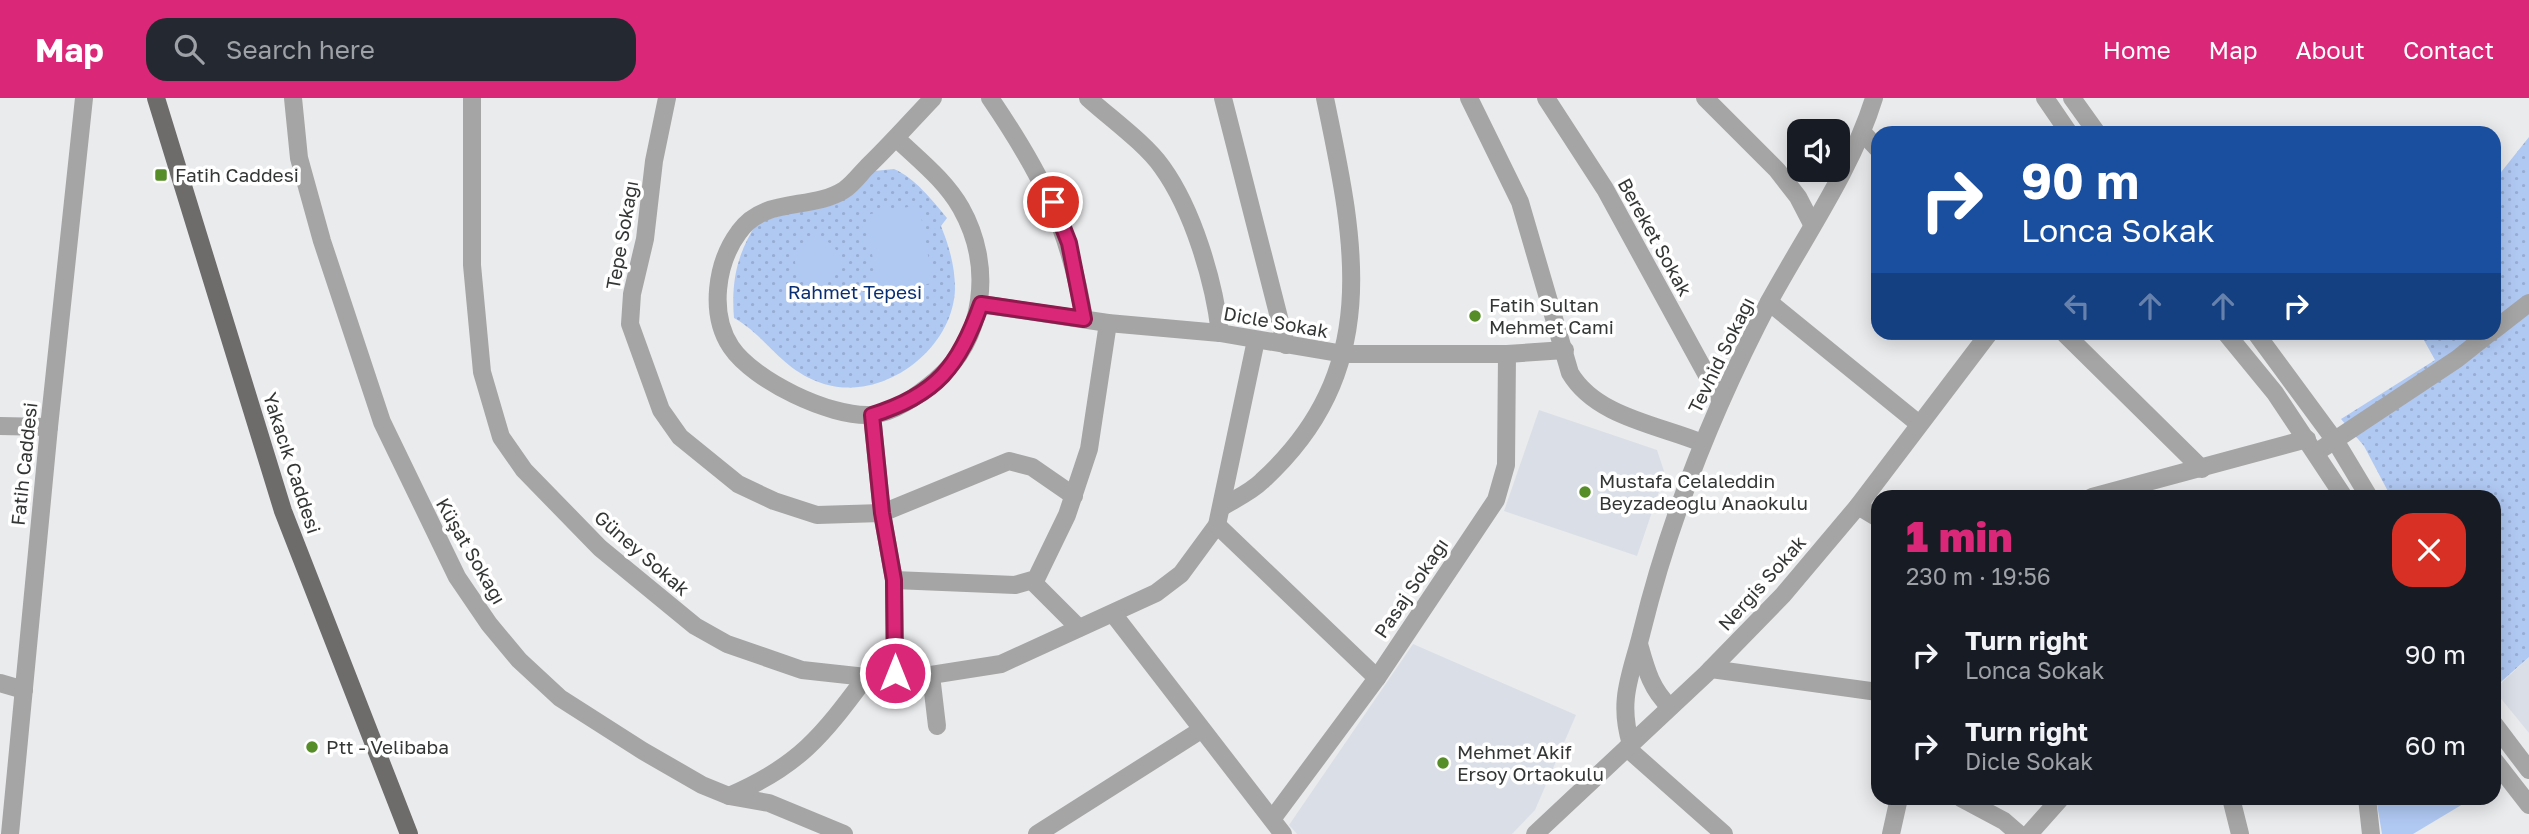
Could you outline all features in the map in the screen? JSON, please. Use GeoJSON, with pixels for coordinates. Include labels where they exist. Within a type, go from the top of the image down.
{"type":"FeatureCollection","features":[{"type":"Feature","properties":{"kind":"main road","name":"Yakacık Caddesi"},"geometry":{"type":"LineString","coordinates":[[156,98],[283,511],[409,834]]}},
{"type":"Feature","properties":{"kind":"street","name":"Fatih Caddesi"},"geometry":{"type":"LineString","coordinates":[[10,834],[84,98]]}},
{"type":"Feature","properties":{"kind":"street","name":"Küşat Sokağı"},"geometry":{"type":"LineString","coordinates":[[293,98],[299,158],[330,265],[382,422],[457,577],[489,624],[519,660],[560,698],[643,751],[702,785],[729,796],[769,803],[844,834]]}},
{"type":"Feature","properties":{"kind":"street","name":"Güney Sokak"},"geometry":{"type":"LineString","coordinates":[[472,98],[472,265],[482,372],[501,438],[524,470],[600,548],[695,626],[727,644],[802,670],[866,677],[895,673],[931,675],[1001,664],[1114,615],[1156,593],[1181,574],[1217,525]]}},
{"type":"Feature","properties":{"kind":"street","name":"Tepe Sokağı"},"geometry":{"type":"LineString","coordinates":[[667,98],[654,161],[645,239],[632,294],[630,324],[647,378],[661,410],[680,437],[738,484],[774,501],[817,515],[882,513]]}},
{"type":"Feature","properties":{"kind":"street"},"geometry":{"type":"LineString","coordinates":[[896,138],[942,182],[961,208],[975,240],[981,304],[960,357],[944,374],[909,400],[872,415],[834,411],[796,396],[762,375],[732,348],[719,318],[718,286],[726,256],[739,231],[756,214],[844,190],[933,98]]}},
{"type":"Feature","properties":{"kind":"street"},"geometry":{"type":"LineString","coordinates":[[990,98],[1020,143],[1053,202],[1069,243],[1084,319]]}},
{"type":"Feature","properties":{"kind":"street"},"geometry":{"type":"LineString","coordinates":[[1088,98],[1161,166],[1182,204],[1199,246],[1216,299],[1220,332]]}},
{"type":"Feature","properties":{"kind":"street"},"geometry":{"type":"LineString","coordinates":[[1223,98],[1286,345]]}},
{"type":"Feature","properties":{"kind":"street"},"geometry":{"type":"LineString","coordinates":[[1222,507],[1261,483],[1306,435],[1333,388],[1344,354],[1350,306],[1352,255],[1343,177],[1325,98]]}},
{"type":"Feature","properties":{"kind":"street"},"geometry":{"type":"LineString","coordinates":[[1469,98],[1520,202],[1576,383],[1597,402],[1702,443]]}},
{"type":"Feature","properties":{"kind":"street","name":"Bereket Sokak"},"geometry":{"type":"LineString","coordinates":[[1546,98],[1605,189],[1721,401]]}},
{"type":"Feature","properties":{"kind":"street"},"geometry":{"type":"LineString","coordinates":[[1706,98],[1777,170],[1798,197],[1812,224]]}},
{"type":"Feature","properties":{"kind":"street","name":"Tevhid Sokağı"},"geometry":{"type":"LineString","coordinates":[[1629,746],[1625,725],[1625,693],[1650,598],[1702,443],[1769,302],[1863,133],[1874,98]]}},
{"type":"Feature","properties":{"kind":"street"},"geometry":{"type":"LineString","coordinates":[[2045,98],[2064,126]]}},
{"type":"Feature","properties":{"kind":"street"},"geometry":{"type":"LineString","coordinates":[[2073,98],[2092,126]]}},
{"type":"Feature","properties":{"kind":"street"},"geometry":{"type":"LineString","coordinates":[[1863,133],[1871,142]]}},
{"type":"Feature","properties":{"kind":"street"},"geometry":{"type":"LineString","coordinates":[[1769,302],[1919,424]]}},
{"type":"Feature","properties":{"kind":"street"},"geometry":{"type":"LineString","coordinates":[[2501,324],[2529,303]]}},
{"type":"Feature","properties":{"kind":"street","name":"Dicle Sokak"},"geometry":{"type":"LineString","coordinates":[[981,304],[1108,323],[1220,332],[1344,354],[1507,354],[1565,350]]}},
{"type":"Feature","properties":{"kind":"street"},"geometry":{"type":"LineString","coordinates":[[1033,582],[1074,496],[1089,449],[1108,323]]}},
{"type":"Feature","properties":{"kind":"street"},"geometry":{"type":"LineString","coordinates":[[1256,340],[1217,525],[1377,678]]}},
{"type":"Feature","properties":{"kind":"street","name":"Nergis Sokak"},"geometry":{"type":"LineString","coordinates":[[1535,834],[1711,669],[1783,595],[1858,506],[1984,340]]}},
{"type":"Feature","properties":{"kind":"street"},"geometry":{"type":"LineString","coordinates":[[2071,340],[2202,469]]}},
{"type":"Feature","properties":{"kind":"street"},"geometry":{"type":"LineString","coordinates":[[2231,340],[2312,446],[2340,490]]}},
{"type":"Feature","properties":{"kind":"street"},"geometry":{"type":"LineString","coordinates":[[2261,340],[2336,442],[2365,490]]}},
{"type":"Feature","properties":{"kind":"street"},"geometry":{"type":"LineString","coordinates":[[2120,490],[2202,469],[2336,442],[2479,340]]}},
{"type":"Feature","properties":{"kind":"street","name":"Pasaj Sokağı"},"geometry":{"type":"LineString","coordinates":[[1273,818],[1377,678],[1502,486],[1509,415],[1507,354]]}},
{"type":"Feature","properties":{"kind":"street"},"geometry":{"type":"LineString","coordinates":[[872,415],[882,513],[894,580],[895,673]]}},
{"type":"Feature","properties":{"kind":"street"},"geometry":{"type":"LineString","coordinates":[[0,426],[49,427]]}},
{"type":"Feature","properties":{"kind":"street"},"geometry":{"type":"LineString","coordinates":[[882,513],[1009,461],[1032,467],[1074,496]]}},
{"type":"Feature","properties":{"kind":"street"},"geometry":{"type":"LineString","coordinates":[[1858,506],[1871,514]]}},
{"type":"Feature","properties":{"kind":"street"},"geometry":{"type":"LineString","coordinates":[[894,580],[1015,585],[1033,582]]}},
{"type":"Feature","properties":{"kind":"street"},"geometry":{"type":"LineString","coordinates":[[1033,582],[1079,628]]}},
{"type":"Feature","properties":{"kind":"street"},"geometry":{"type":"LineString","coordinates":[[1114,615],[1283,834]]}},
{"type":"Feature","properties":{"kind":"street"},"geometry":{"type":"LineString","coordinates":[[1639,645],[1649,680],[1658,696],[1670,707]]}},
{"type":"Feature","properties":{"kind":"street"},"geometry":{"type":"LineString","coordinates":[[1711,669],[1871,691]]}},
{"type":"Feature","properties":{"kind":"street"},"geometry":{"type":"LineString","coordinates":[[931,675],[937,726]]}},
{"type":"Feature","properties":{"kind":"street"},"geometry":{"type":"LineString","coordinates":[[729,796],[768,779],[793,761],[825,732],[866,677]]}},
{"type":"Feature","properties":{"kind":"street"},"geometry":{"type":"LineString","coordinates":[[0,683],[24,690]]}},
{"type":"Feature","properties":{"kind":"street"},"geometry":{"type":"LineString","coordinates":[[1037,834],[1201,730]]}},
{"type":"Feature","properties":{"kind":"street"},"geometry":{"type":"LineString","coordinates":[[2501,733],[2529,770]]}},
{"type":"Feature","properties":{"kind":"street"},"geometry":{"type":"LineString","coordinates":[[1629,746],[1724,834]]}},
{"type":"Feature","properties":{"kind":"street"},"geometry":{"type":"LineString","coordinates":[[2501,769],[2529,805]]}},
{"type":"Feature","properties":{"kind":"street"},"geometry":{"type":"LineString","coordinates":[[1891,834],[1897,805]]}},
{"type":"Feature","properties":{"kind":"street"},"geometry":{"type":"LineString","coordinates":[[1974,805],[2004,821],[2019,834]]}},
{"type":"Feature","properties":{"kind":"street"},"geometry":{"type":"LineString","coordinates":[[2029,834],[2055,805]]}},
{"type":"Feature","properties":{"kind":"street"},"geometry":{"type":"LineString","coordinates":[[2233,805],[2240,834]]}},
{"type":"Feature","properties":{"kind":"street"},"geometry":{"type":"LineString","coordinates":[[2368,805],[2371,834]]}},
{"type":"Feature","properties":{"kind":"shaded area","name":"Mustafa Celaleddin Beyzadeoğlu Anaokulu"},"geometry":{"type":"Polygon","coordinates":[[[1539,410],[1657,450],[1665,474],[1637,556],[1504,511],[1539,410]]]}},
{"type":"Feature","properties":{"kind":"shaded area","name":"Mehmet Akif Ersoy Ortaokulu"},"geometry":{"type":"Polygon","coordinates":[[[1413,644],[1576,715],[1535,810],[1512,834],[1297,834],[1289,825],[1413,644]]]}},
{"type":"Feature","properties":{"kind":"shaded area"},"geometry":{"type":"Polygon","coordinates":[[[2529,657],[2529,733],[2501,699],[2501,683],[2529,657]]]}},
{"type":"Feature","properties":{"kind":"green space"},"geometry":{"type":"Polygon","coordinates":[[[2529,137],[2529,657],[2501,682],[2501,490],[2387,490],[2364,446],[2341,419],[2435,360],[2424,340],[2501,340],[2501,172],[2529,137]]]}},
{"type":"Feature","properties":{"kind":"green space","name":"Rahmet Tepesi"},"geometry":{"type":"Polygon","coordinates":[[[894,169],[916,184],[947,218],[941,226],[954,272],[955,289],[951,311],[942,332],[928,351],[891,378],[846,388],[824,384],[809,378],[785,362],[756,334],[734,318],[735,280],[740,257],[757,223],[792,212],[874,171],[894,169]]]}},
{"type":"Feature","properties":{"kind":"green space"},"geometry":{"type":"Polygon","coordinates":[[[919,205],[933,283],[879,292],[865,215],[919,205]]]}},
{"type":"Feature","properties":{"kind":"green space"},"geometry":{"type":"Polygon","coordinates":[[[817,239],[832,246],[839,261],[832,276],[817,283],[802,276],[795,261],[802,246],[817,239]]]}},
{"type":"Feature","properties":{"kind":"green space"},"geometry":{"type":"Polygon","coordinates":[[[2377,805],[2461,805],[2413,834],[2382,834],[2377,805]]]}},
{"type":"Feature","properties":{"kind":"place","name":"Fati̇h Caddesi̇"},"geometry":{"type":"Point","coordinates":[161,175]}},
{"type":"Feature","properties":{"kind":"place","name":"Fatih Sultan Mehmet Cami"},"geometry":{"type":"Point","coordinates":[1475,316]}},
{"type":"Feature","properties":{"kind":"place","name":"Mustafa Celaleddin Beyzadeoğlu Anaokulu"},"geometry":{"type":"Point","coordinates":[1585,492]}},
{"type":"Feature","properties":{"kind":"place","name":"Ptt - Velibaba"},"geometry":{"type":"Point","coordinates":[312,747]}},
{"type":"Feature","properties":{"kind":"place","name":"Mehmet Akif Ersoy Ortaokulu"},"geometry":{"type":"Point","coordinates":[1443,763]}},
{"type":"Feature","properties":{"kind":"route"},"geometry":{"type":"LineString","coordinates":[[895,673],[894,580],[882,513],[872,415],[909,400],[944,374],[960,357],[981,304],[1084,319],[1069,243],[1053,202]]}}]}
